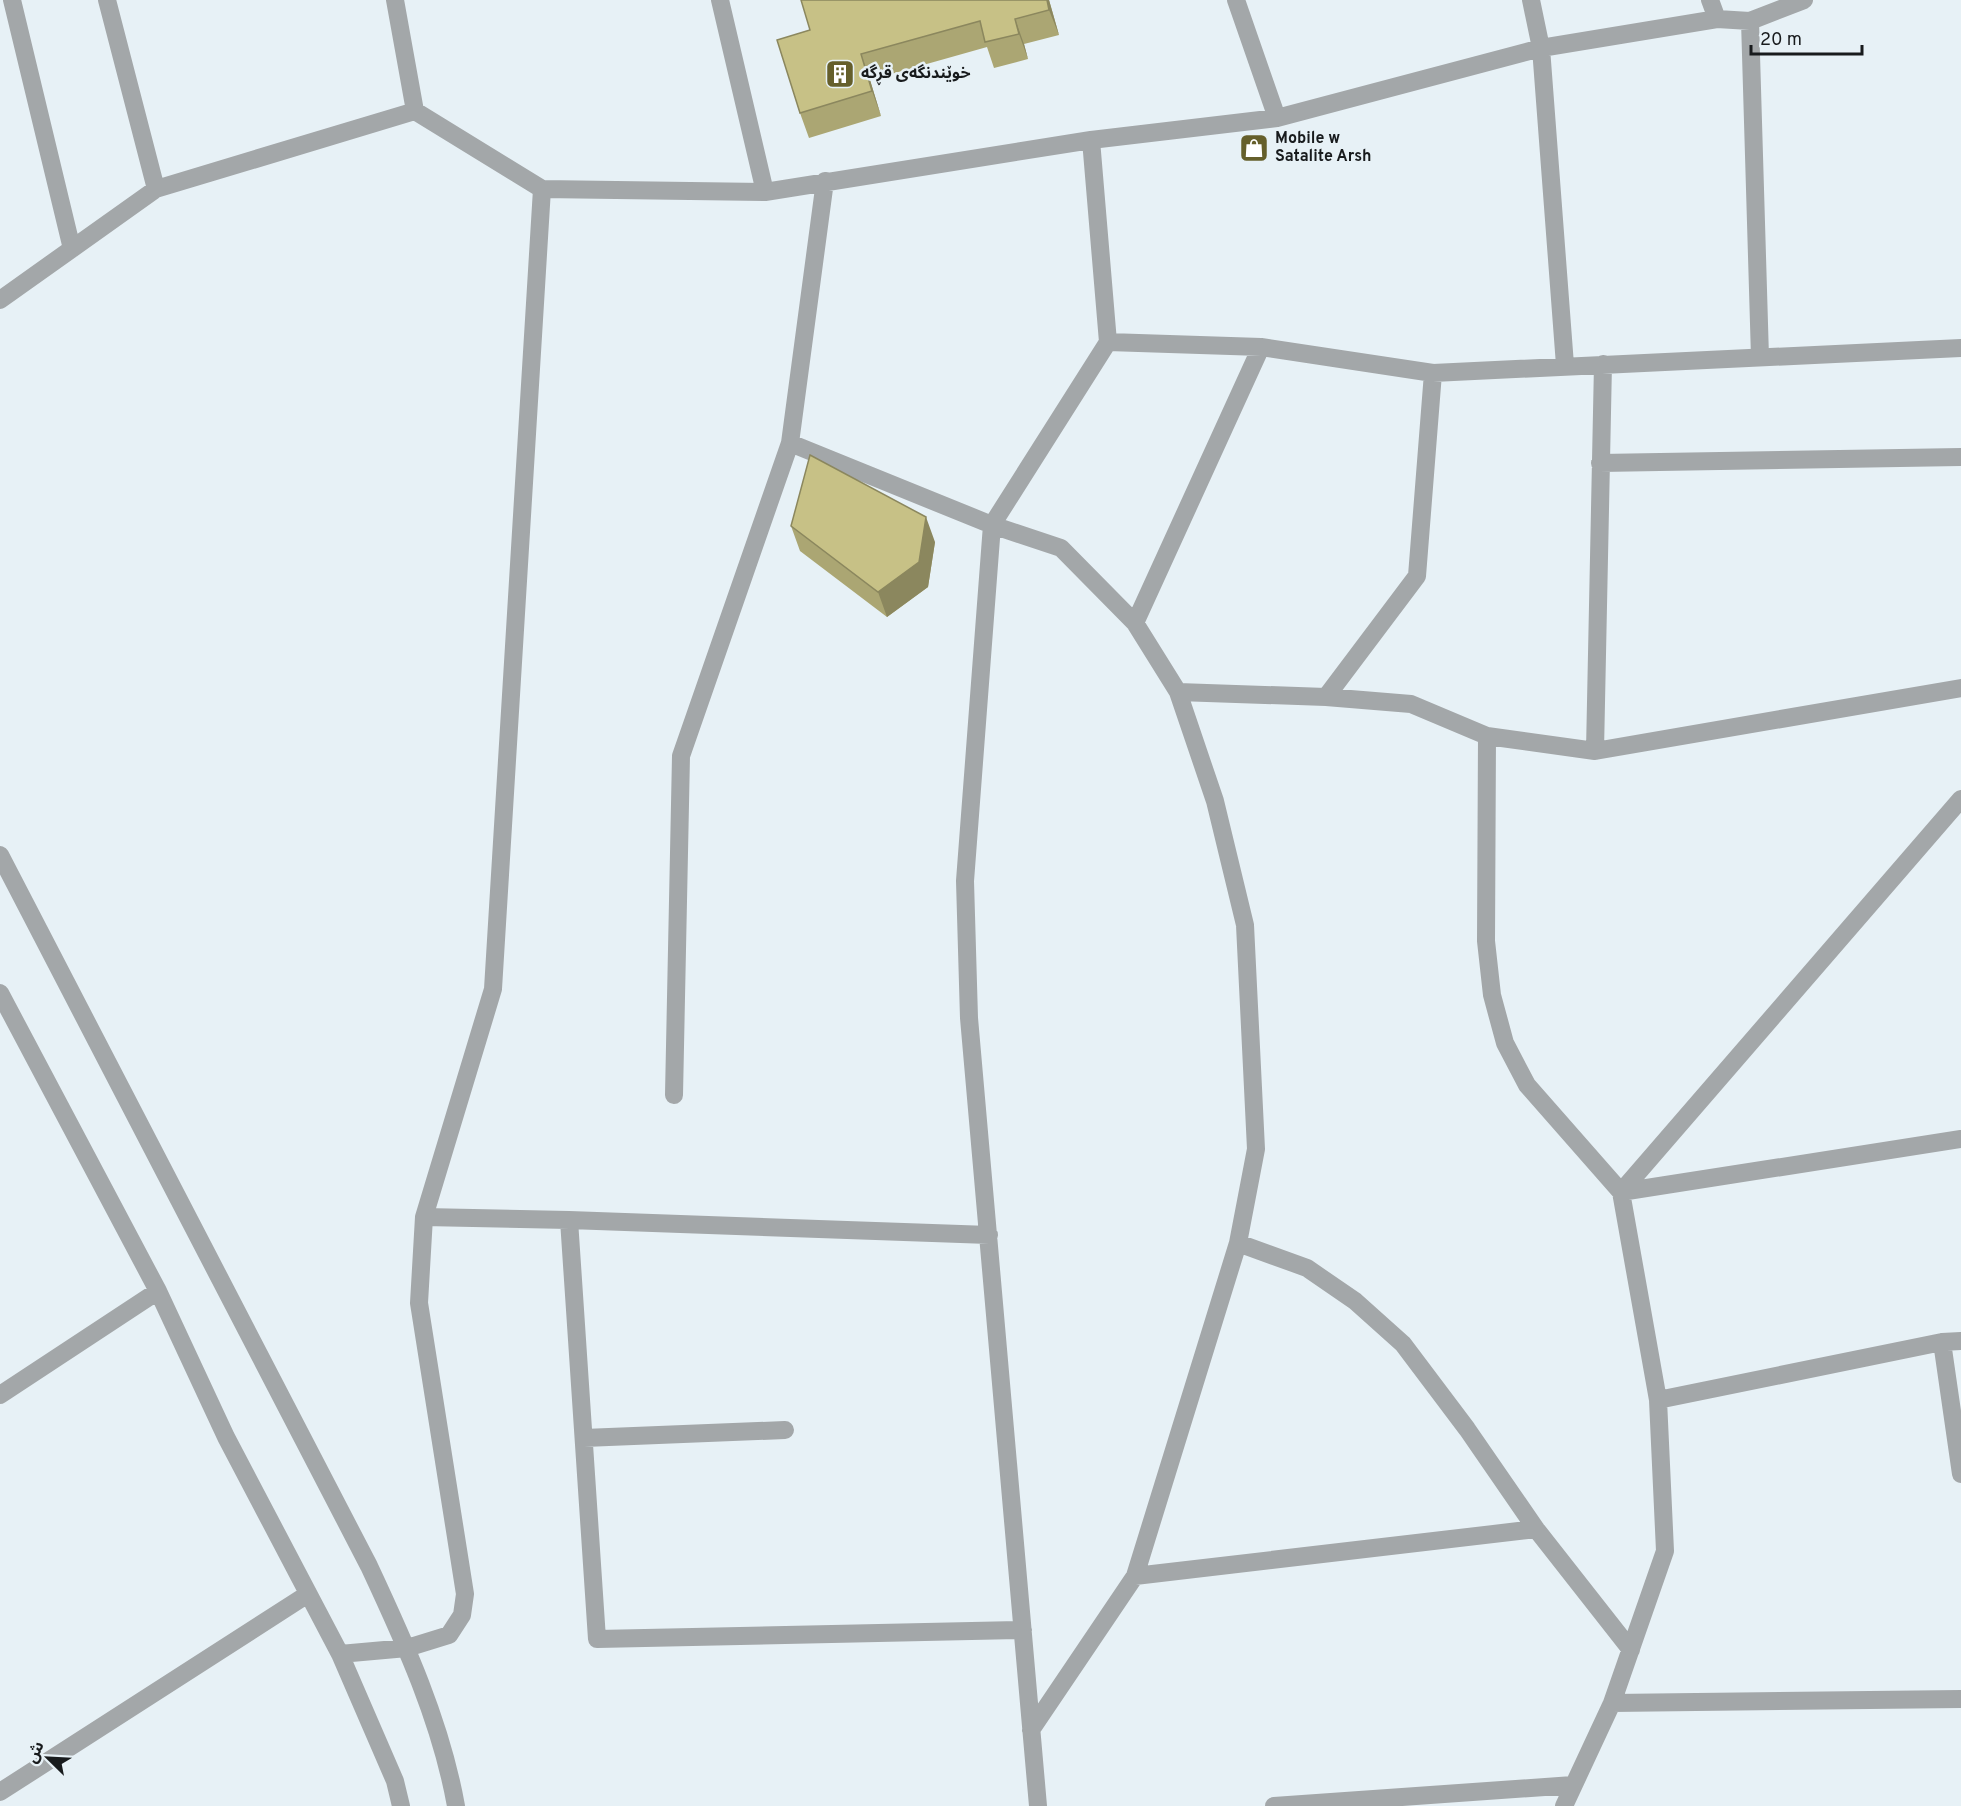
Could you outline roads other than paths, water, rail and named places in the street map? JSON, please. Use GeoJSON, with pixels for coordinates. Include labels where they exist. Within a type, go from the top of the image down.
{"type":"FeatureCollection","features":[{"type":"Feature","properties":{"kind":"street"},"geometry":{"type":"LineString","coordinates":[[12,0],[72,249]]}},
{"type":"Feature","properties":{"kind":"street"},"geometry":{"type":"LineString","coordinates":[[107,0],[156,189]]}},
{"type":"Feature","properties":{"kind":"street"},"geometry":{"type":"LineString","coordinates":[[395,0],[415,111],[542,189],[765,192],[1091,140],[1277,118],[1541,48],[1717,19],[1750,21],[1804,0]]}},
{"type":"Feature","properties":{"kind":"street"},"geometry":{"type":"LineString","coordinates":[[720,0],[765,192]]}},
{"type":"Feature","properties":{"kind":"street"},"geometry":{"type":"LineString","coordinates":[[1236,0],[1277,118]]}},
{"type":"Feature","properties":{"kind":"street"},"geometry":{"type":"LineString","coordinates":[[1531,0],[1541,48],[1565,365]]}},
{"type":"Feature","properties":{"kind":"street"},"geometry":{"type":"LineString","coordinates":[[1710,0],[1717,19]]}},
{"type":"Feature","properties":{"kind":"street"},"geometry":{"type":"LineString","coordinates":[[1750,21],[1760,357]]}},
{"type":"Feature","properties":{"kind":"street"},"geometry":{"type":"LineString","coordinates":[[0,300],[156,189],[415,111]]}},
{"type":"Feature","properties":{"kind":"street"},"geometry":{"type":"LineString","coordinates":[[1038,1806],[969,1018],[965,881],[992,525],[1107,342],[1091,140]]}},
{"type":"Feature","properties":{"kind":"street"},"geometry":{"type":"LineString","coordinates":[[674,1095],[681,756],[790,443],[825,181]]}},
{"type":"Feature","properties":{"kind":"street"},"geometry":{"type":"LineString","coordinates":[[340,1654],[407,1648],[450,1635],[462,1615],[465,1594],[419,1303],[424,1217],[493,989],[542,189]]}},
{"type":"Feature","properties":{"kind":"street"},"geometry":{"type":"LineString","coordinates":[[1107,342],[1262,348],[1433,373],[1961,348]]}},
{"type":"Feature","properties":{"kind":"street"},"geometry":{"type":"LineString","coordinates":[[1135,622],[1262,348]]}},
{"type":"Feature","properties":{"kind":"street"},"geometry":{"type":"LineString","coordinates":[[1595,751],[1603,364]]}},
{"type":"Feature","properties":{"kind":"street"},"geometry":{"type":"LineString","coordinates":[[1326,697],[1416,576],[1433,373]]}},
{"type":"Feature","properties":{"kind":"street"},"geometry":{"type":"LineString","coordinates":[[790,443],[992,525],[1061,548],[1135,622],[1178,692],[1215,801],[1245,925],[1256,1149],[1238,1243],[1135,1576],[1031,1730]]}},
{"type":"Feature","properties":{"kind":"street"},"geometry":{"type":"LineString","coordinates":[[1600,463],[1961,457]]}},
{"type":"Feature","properties":{"kind":"street"},"geometry":{"type":"LineString","coordinates":[[1178,692],[1326,697],[1411,704],[1487,736],[1595,751],[1961,688]]}},
{"type":"Feature","properties":{"kind":"street"},"geometry":{"type":"LineString","coordinates":[[1487,736],[1486,941],[1492,995],[1505,1042],[1527,1085],[1621,1192],[1658,1400],[1665,1551],[1612,1702],[1564,1806]]}},
{"type":"Feature","properties":{"kind":"street"},"geometry":{"type":"LineString","coordinates":[[1621,1192],[1961,799]]}},
{"type":"Feature","properties":{"kind":"street"},"geometry":{"type":"LineString","coordinates":[[0,855],[369,1566],[407,1648],[448,1763],[456,1806]]}},
{"type":"Feature","properties":{"kind":"street"},"geometry":{"type":"LineString","coordinates":[[0,993],[158,1291],[226,1437],[340,1654],[395,1781],[401,1806]]}},
{"type":"Feature","properties":{"kind":"street"},"geometry":{"type":"LineString","coordinates":[[1621,1192],[1961,1139]]}},
{"type":"Feature","properties":{"kind":"street"},"geometry":{"type":"LineString","coordinates":[[424,1217],[989,1235]]}},
{"type":"Feature","properties":{"kind":"street"},"geometry":{"type":"LineString","coordinates":[[569,1220],[597,1640],[1023,1630]]}},
{"type":"Feature","properties":{"kind":"street"},"geometry":{"type":"LineString","coordinates":[[1238,1243],[1307,1268],[1355,1301],[1403,1344],[1467,1429],[1536,1528],[1631,1650]]}},
{"type":"Feature","properties":{"kind":"street"},"geometry":{"type":"LineString","coordinates":[[0,1395],[158,1291]]}},
{"type":"Feature","properties":{"kind":"street"},"geometry":{"type":"LineString","coordinates":[[1658,1400],[1942,1342],[1961,1341]]}},
{"type":"Feature","properties":{"kind":"street"},"geometry":{"type":"LineString","coordinates":[[1942,1342],[1961,1474]]}},
{"type":"Feature","properties":{"kind":"street"},"geometry":{"type":"LineString","coordinates":[[584,1438],[785,1430]]}},
{"type":"Feature","properties":{"kind":"street"},"geometry":{"type":"LineString","coordinates":[[1135,1576],[1536,1528]]}},
{"type":"Feature","properties":{"kind":"street"},"geometry":{"type":"LineString","coordinates":[[0,1792],[308,1594]]}},
{"type":"Feature","properties":{"kind":"street"},"geometry":{"type":"LineString","coordinates":[[1612,1702],[1961,1699]]}},
{"type":"Feature","properties":{"kind":"street"},"geometry":{"type":"LineString","coordinates":[[1274,1806],[1573,1785]]}},
{"type":"Feature","properties":{"kind":"place","name":"خوێندنگەی قڕگە"},"geometry":{"type":"Point","coordinates":[840,74]}},
{"type":"Feature","properties":{"kind":"place","name":"Mobile w Satalite Arsh"},"geometry":{"type":"Point","coordinates":[1254,148]}}]}
